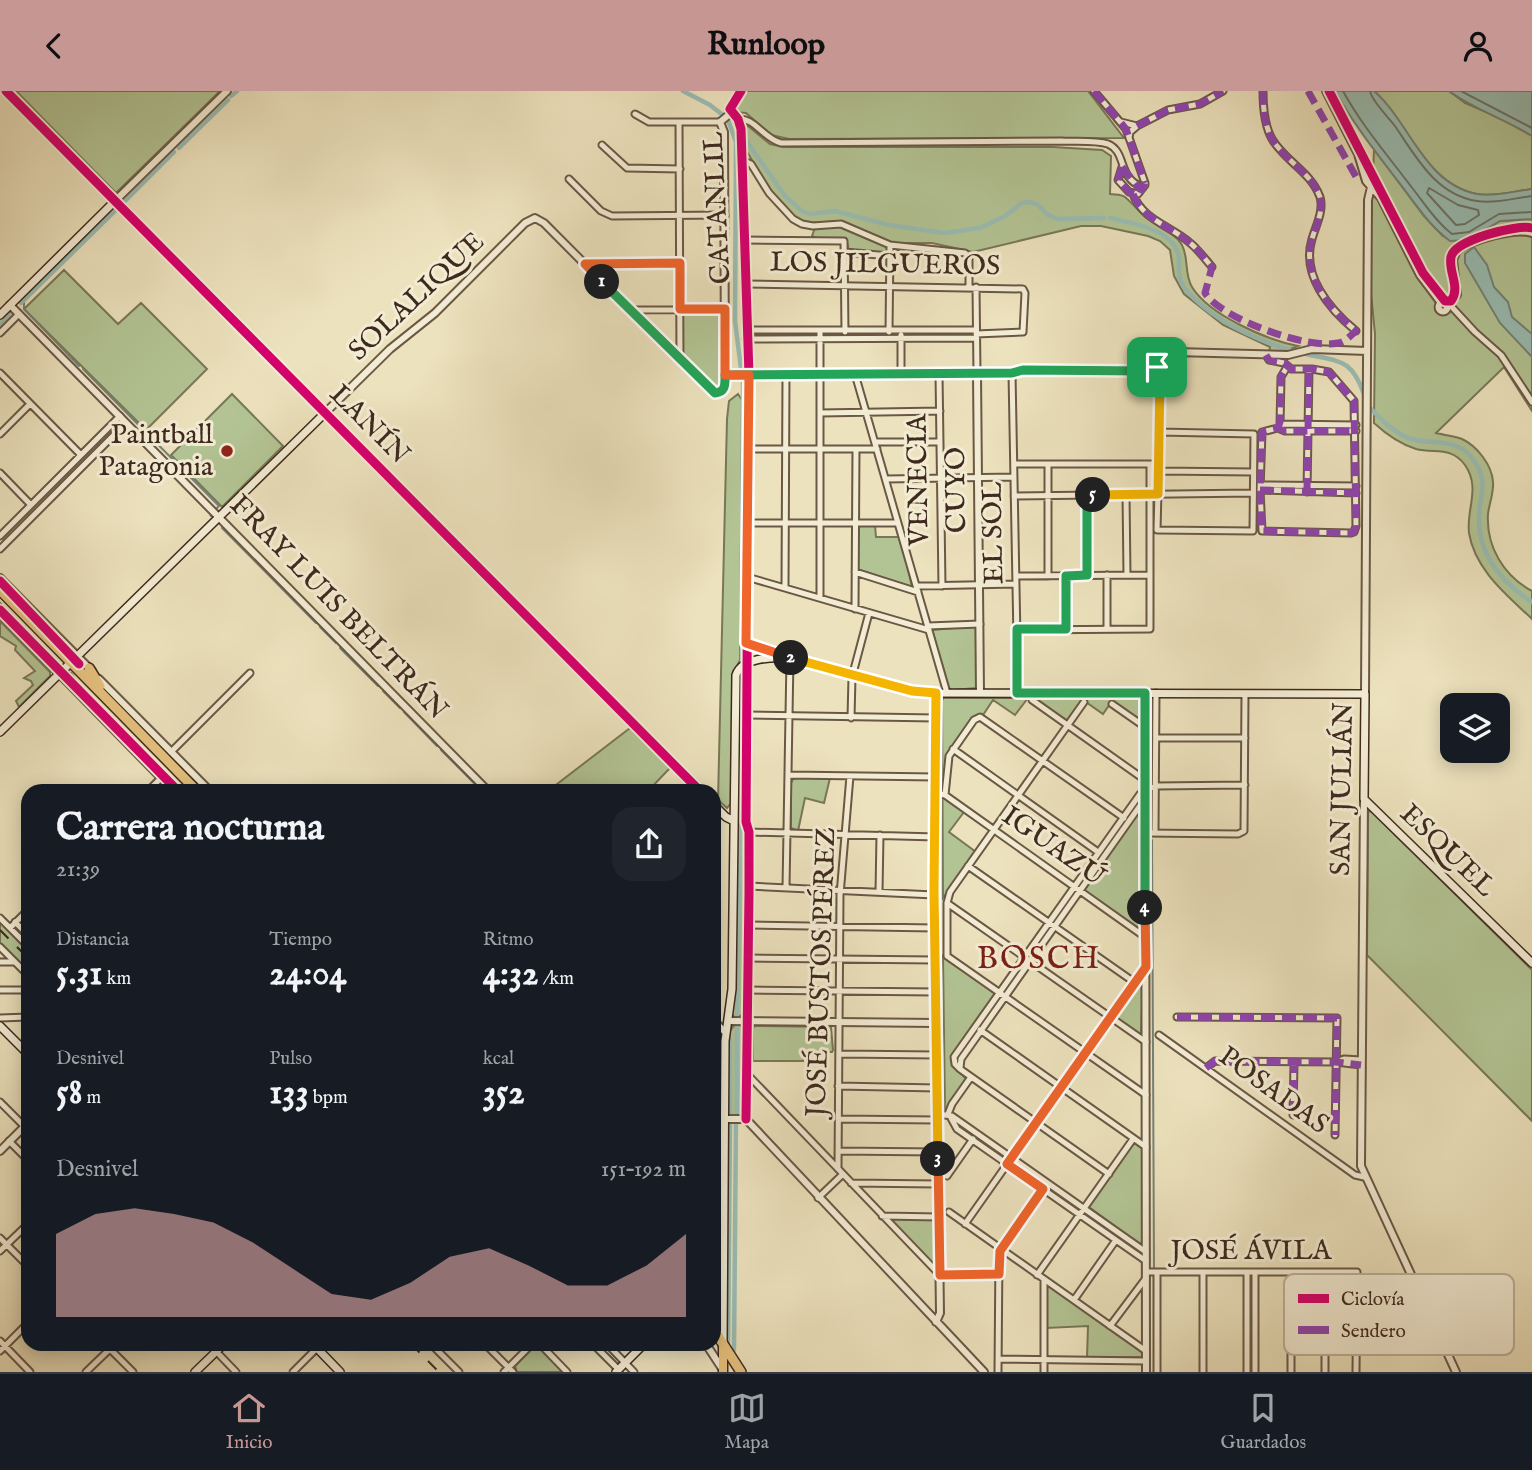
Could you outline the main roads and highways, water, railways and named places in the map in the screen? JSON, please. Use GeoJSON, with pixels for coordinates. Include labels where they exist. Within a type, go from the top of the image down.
{"type":"FeatureCollection","features":[{"type":"Feature","properties":{"kind":"highway"},"geometry":{"type":"LineString","coordinates":[[0,590],[190,784]]}},
{"type":"Feature","properties":{"kind":"highway"},"geometry":{"type":"LineString","coordinates":[[0,597],[73,663],[184,784]]}},
{"type":"Feature","properties":{"kind":"highway"},"geometry":{"type":"LineString","coordinates":[[89,668],[115,708]]}},
{"type":"Feature","properties":{"kind":"highway"},"geometry":{"type":"LineString","coordinates":[[721,1350],[741,1372]]}},
{"type":"Feature","properties":{"kind":"highway"},"geometry":{"type":"LineString","coordinates":[[721,1351],[735,1372]]}},
{"type":"Feature","properties":{"kind":"main road","name":"LANÍN"},"geometry":{"type":"LineString","coordinates":[[6,91],[689,784]]}},
{"type":"Feature","properties":{"kind":"main road"},"geometry":{"type":"LineString","coordinates":[[0,315],[115,201]]}},
{"type":"Feature","properties":{"kind":"main road","name":"SOLALIQUE"},"geometry":{"type":"LineString","coordinates":[[0,735],[325,413]]}},
{"type":"Feature","properties":{"kind":"main road","name":"SAN JULIÁN"},"geometry":{"type":"LineString","coordinates":[[734,821],[736,675],[740,668],[746,665],[771,658],[790,658],[912,691],[936,693],[1365,694],[1364,799]]}},
{"type":"Feature","properties":{"kind":"main road","name":"ESQUEL"},"geometry":{"type":"LineString","coordinates":[[1364,799],[1532,963]]}},
{"type":"Feature","properties":{"kind":"main road"},"geometry":{"type":"LineString","coordinates":[[721,812],[734,821],[732,989],[728,1021],[723,1031],[721,1327]]}},
{"type":"Feature","properties":{"kind":"main road"},"geometry":{"type":"LineString","coordinates":[[0,1026],[21,1044]]}},
{"type":"Feature","properties":{"kind":"main road"},"geometry":{"type":"LineString","coordinates":[[195,1372],[217,1351]]}},
{"type":"Feature","properties":{"kind":"main road"},"geometry":{"type":"LineString","coordinates":[[320,1351],[340,1372]]}},
{"type":"Feature","properties":{"kind":"main road"},"geometry":{"type":"LineString","coordinates":[[617,1371],[638,1351]]}},
{"type":"Feature","properties":{"kind":"main road"},"geometry":{"type":"LineString","coordinates":[[719,1351],[724,1371]]}},
{"type":"Feature","properties":{"kind":"water"},"geometry":{"type":"Polygon","coordinates":[[[1335,91],[1374,91],[1387,104],[1431,165],[1459,188],[1484,195],[1532,189],[1532,219],[1500,221],[1468,240],[1450,241],[1432,225],[1417,206],[1360,130],[1335,91]]]}},
{"type":"Feature","properties":{"kind":"water"},"geometry":{"type":"Polygon","coordinates":[[[1449,91],[1532,91],[1532,136],[1469,104],[1449,91]]]}},
{"type":"Feature","properties":{"kind":"water"},"geometry":{"type":"Polygon","coordinates":[[[1474,247],[1487,265],[1494,287],[1508,302],[1512,317],[1532,334],[1532,357],[1500,323],[1465,263],[1465,254],[1474,247]]]}},
{"type":"Feature","properties":{"kind":"waterway"},"geometry":{"type":"LineString","coordinates":[[231,96],[237,91]]}},
{"type":"Feature","properties":{"kind":"waterway"},"geometry":{"type":"LineString","coordinates":[[683,91],[710,105],[724,116]]}},
{"type":"Feature","properties":{"kind":"waterway"},"geometry":{"type":"LineString","coordinates":[[179,148],[228,100]]}},
{"type":"Feature","properties":{"kind":"waterway"},"geometry":{"type":"LineString","coordinates":[[728,120],[736,142],[735,321],[741,369]]}},
{"type":"Feature","properties":{"kind":"waterway"},"geometry":{"type":"LineString","coordinates":[[745,139],[785,196],[802,211],[810,214],[835,211],[889,225],[944,233],[980,228],[1005,216],[1022,203],[1029,202],[1037,204],[1048,215],[1058,219],[1104,218]]}},
{"type":"Feature","properties":{"kind":"waterway"},"geometry":{"type":"LineString","coordinates":[[124,202],[174,152]]}},
{"type":"Feature","properties":{"kind":"waterway"},"geometry":{"type":"LineString","coordinates":[[21,303],[117,209]]}},
{"type":"Feature","properties":{"kind":"waterway"},"geometry":{"type":"LineString","coordinates":[[1110,218],[1163,235],[1177,250],[1179,276],[1186,290],[1197,301],[1235,328],[1292,351]]}},
{"type":"Feature","properties":{"kind":"waterway"},"geometry":{"type":"LineString","coordinates":[[24,300],[24,309],[79,366]]}},
{"type":"Feature","properties":{"kind":"waterway"},"geometry":{"type":"LineString","coordinates":[[0,324],[9,314]]}},
{"type":"Feature","properties":{"kind":"waterway"},"geometry":{"type":"LineString","coordinates":[[1306,354],[1343,363],[1354,374],[1364,394]]}},
{"type":"Feature","properties":{"kind":"waterway"},"geometry":{"type":"LineString","coordinates":[[83,369],[219,506],[216,509]]}},
{"type":"Feature","properties":{"kind":"waterway"},"geometry":{"type":"LineString","coordinates":[[742,663],[743,381]]}},
{"type":"Feature","properties":{"kind":"waterway"},"geometry":{"type":"LineString","coordinates":[[1370,408],[1388,425],[1408,438],[1450,444],[1465,451],[1472,458],[1482,479],[1479,514],[1482,542],[1501,576],[1532,602]]}},
{"type":"Feature","properties":{"kind":"waterway"},"geometry":{"type":"LineString","coordinates":[[222,528],[316,623]]}},
{"type":"Feature","properties":{"kind":"waterway"},"geometry":{"type":"LineString","coordinates":[[320,627],[336,643]]}},
{"type":"Feature","properties":{"kind":"waterway"},"geometry":{"type":"LineString","coordinates":[[340,648],[378,686]]}},
{"type":"Feature","properties":{"kind":"waterway"},"geometry":{"type":"LineString","coordinates":[[737,1018],[742,671]]}},
{"type":"Feature","properties":{"kind":"waterway"},"geometry":{"type":"LineString","coordinates":[[383,691],[400,708]]}},
{"type":"Feature","properties":{"kind":"waterway"},"geometry":{"type":"LineString","coordinates":[[404,712],[437,746]]}},
{"type":"Feature","properties":{"kind":"waterway"},"geometry":{"type":"LineString","coordinates":[[441,750],[475,784]]}},
{"type":"Feature","properties":{"kind":"waterway"},"geometry":{"type":"LineString","coordinates":[[1152,840],[1154,1268]]}},
{"type":"Feature","properties":{"kind":"waterway"},"geometry":{"type":"LineString","coordinates":[[737,1024],[737,1115]]}},
{"type":"Feature","properties":{"kind":"waterway"},"geometry":{"type":"LineString","coordinates":[[730,1040],[730,1115]]}},
{"type":"Feature","properties":{"kind":"waterway"},"geometry":{"type":"LineString","coordinates":[[728,1343],[730,1124]]}},
{"type":"Feature","properties":{"kind":"waterway"},"geometry":{"type":"LineString","coordinates":[[734,1350],[736,1124]]}},
{"type":"Feature","properties":{"kind":"waterway"},"geometry":{"type":"LineString","coordinates":[[1154,1276],[1154,1372]]}},
{"type":"Feature","properties":{"kind":"railway"},"geometry":{"type":"LineString","coordinates":[[0,930],[21,951]]}},
{"type":"Feature","properties":{"kind":"railway"},"geometry":{"type":"LineString","coordinates":[[418,1351],[439,1372]]}},
{"type":"Feature","properties":{"kind":"place","name":"Paintball Patagonia"},"geometry":{"type":"Point","coordinates":[227,451]}},
{"type":"Feature","properties":{"kind":"district","name":"BOSCH"},"geometry":{"type":"Point","coordinates":[1039,959]}}]}
